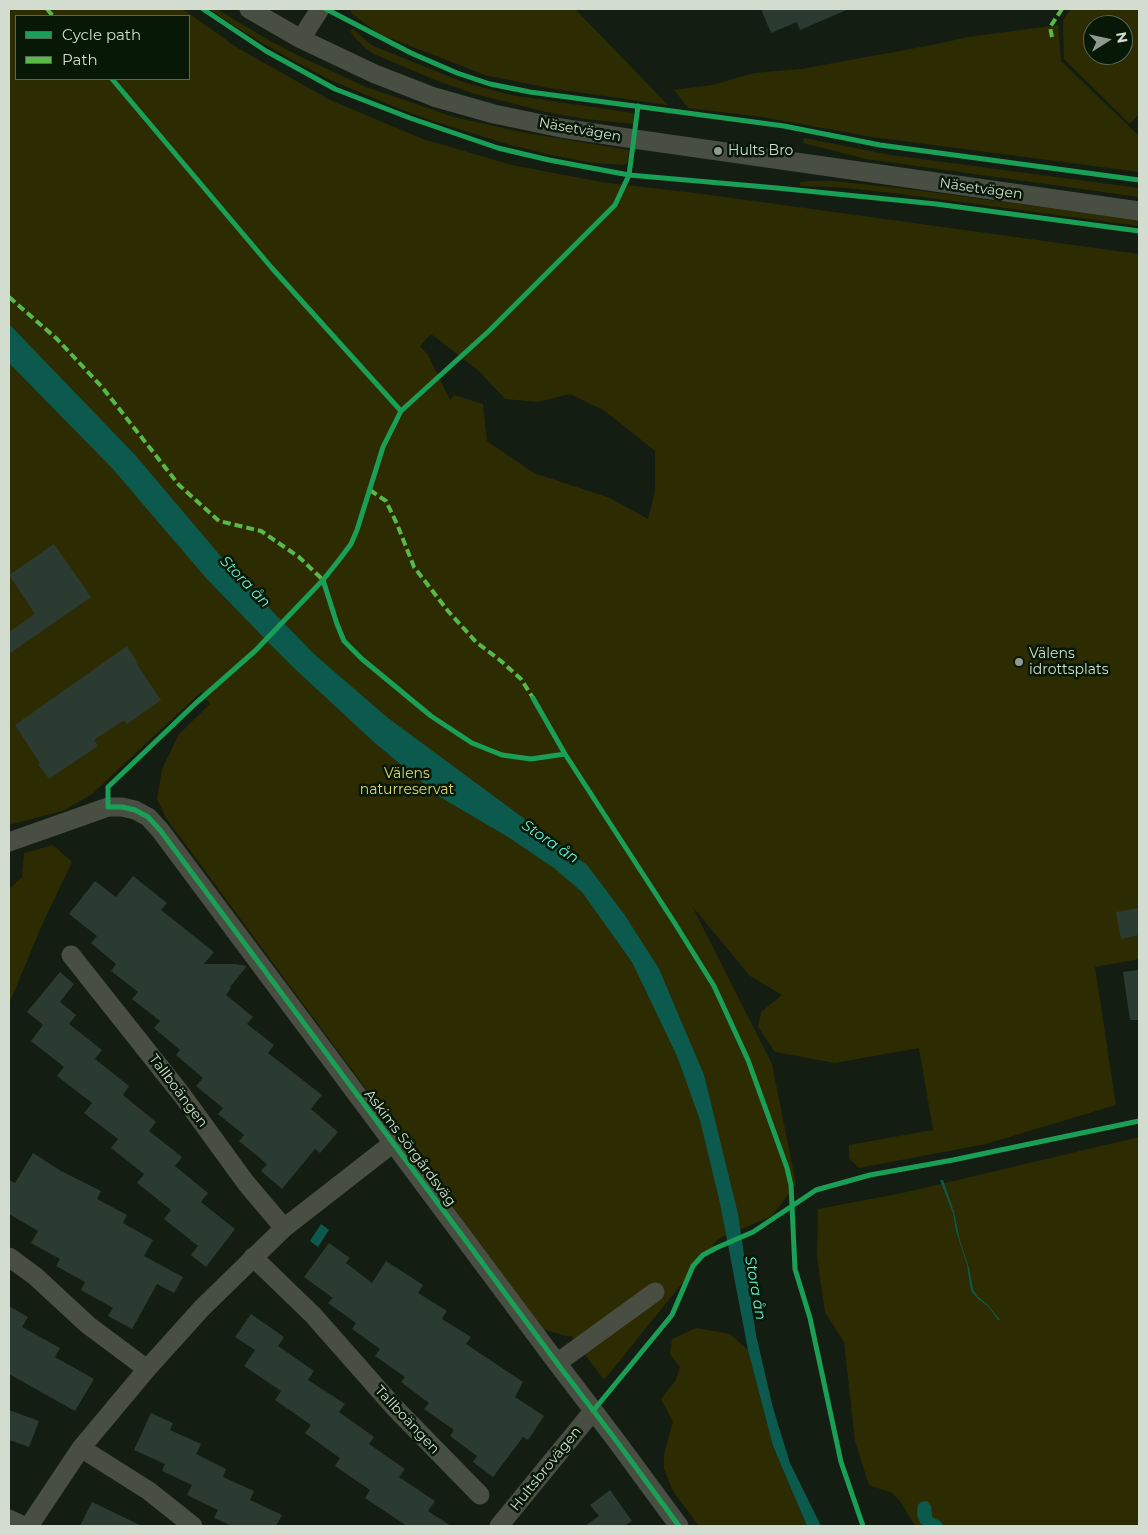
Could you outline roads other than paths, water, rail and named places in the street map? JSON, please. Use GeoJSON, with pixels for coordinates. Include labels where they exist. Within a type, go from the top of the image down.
{"type":"FeatureCollection","features":[{"type":"Feature","properties":{"kind":"street","name":"Näsetvägen"},"geometry":{"type":"LineString","coordinates":[[249,9],[301,39],[375,74],[434,97],[494,114],[561,128],[1139,211]]}},
{"type":"Feature","properties":{"kind":"street"},"geometry":{"type":"LineString","coordinates":[[301,39],[320,9]]}},
{"type":"Feature","properties":{"kind":"street","name":"Askims Sörgårdsväg"},"geometry":{"type":"LineString","coordinates":[[9,842],[108,807],[122,807],[135,810],[148,817],[160,830],[679,1526]]}},
{"type":"Feature","properties":{"kind":"street","name":"Tallboängen"},"geometry":{"type":"LineString","coordinates":[[71,955],[172,1081],[246,1183],[284,1228]]}},
{"type":"Feature","properties":{"kind":"street"},"geometry":{"type":"LineString","coordinates":[[29,1526],[81,1448],[147,1369],[202,1308],[284,1228],[393,1144]]}},
{"type":"Feature","properties":{"kind":"street"},"geometry":{"type":"LineString","coordinates":[[9,1257],[35,1276],[86,1323],[147,1369]]}},
{"type":"Feature","properties":{"kind":"street","name":"Tallboängen"},"geometry":{"type":"LineString","coordinates":[[253,1257],[313,1315],[394,1407],[480,1495]]}},
{"type":"Feature","properties":{"kind":"street"},"geometry":{"type":"LineString","coordinates":[[557,1364],[655,1292]]}},
{"type":"Feature","properties":{"kind":"street","name":"Hultsbrovägen"},"geometry":{"type":"LineString","coordinates":[[499,1526],[594,1411]]}},
{"type":"Feature","properties":{"kind":"street"},"geometry":{"type":"LineString","coordinates":[[81,1448],[149,1491],[193,1526]]}},
{"type":"Feature","properties":{"kind":"street"},"geometry":{"type":"LineString","coordinates":[[9,1519],[24,1526]]}},
{"type":"Feature","properties":{"kind":"water","name":"Stora ån"},"geometry":{"type":"Polygon","coordinates":[[[9,324],[136,456],[234,572],[315,655],[388,718],[587,865],[624,914],[659,969],[704,1075],[738,1214],[756,1335],[773,1408],[790,1463],[821,1526],[807,1526],[773,1446],[748,1350],[720,1203],[700,1120],[677,1056],[632,962],[582,892],[554,868],[508,837],[440,797],[375,743],[272,646],[207,579],[112,468],[9,363],[9,324]]]}},
{"type":"Feature","properties":{"kind":"water"},"geometry":{"type":"Polygon","coordinates":[[[940,1180],[943,1180],[954,1212],[973,1289],[977,1296],[988,1305],[1000,1320],[972,1292],[953,1213],[940,1180]]]}},
{"type":"Feature","properties":{"kind":"water"},"geometry":{"type":"Polygon","coordinates":[[[321,1224],[329,1230],[318,1247],[310,1241],[321,1224]]]}},
{"type":"Feature","properties":{"kind":"water"},"geometry":{"type":"Polygon","coordinates":[[[927,1501],[931,1506],[932,1517],[940,1521],[944,1526],[925,1526],[920,1523],[917,1515],[918,1505],[921,1502],[927,1501]]]}},
{"type":"Feature","properties":{"kind":"place","name":"Hults Bro"},"geometry":{"type":"Point","coordinates":[718,151]}},
{"type":"Feature","properties":{"kind":"place","name":"Välens idrottsplats"},"geometry":{"type":"Point","coordinates":[1019,662]}},
{"type":"Feature","properties":{"kind":"park label","name":"Välens naturreservat"},"geometry":{"type":"Point","coordinates":[407,782]}}]}
